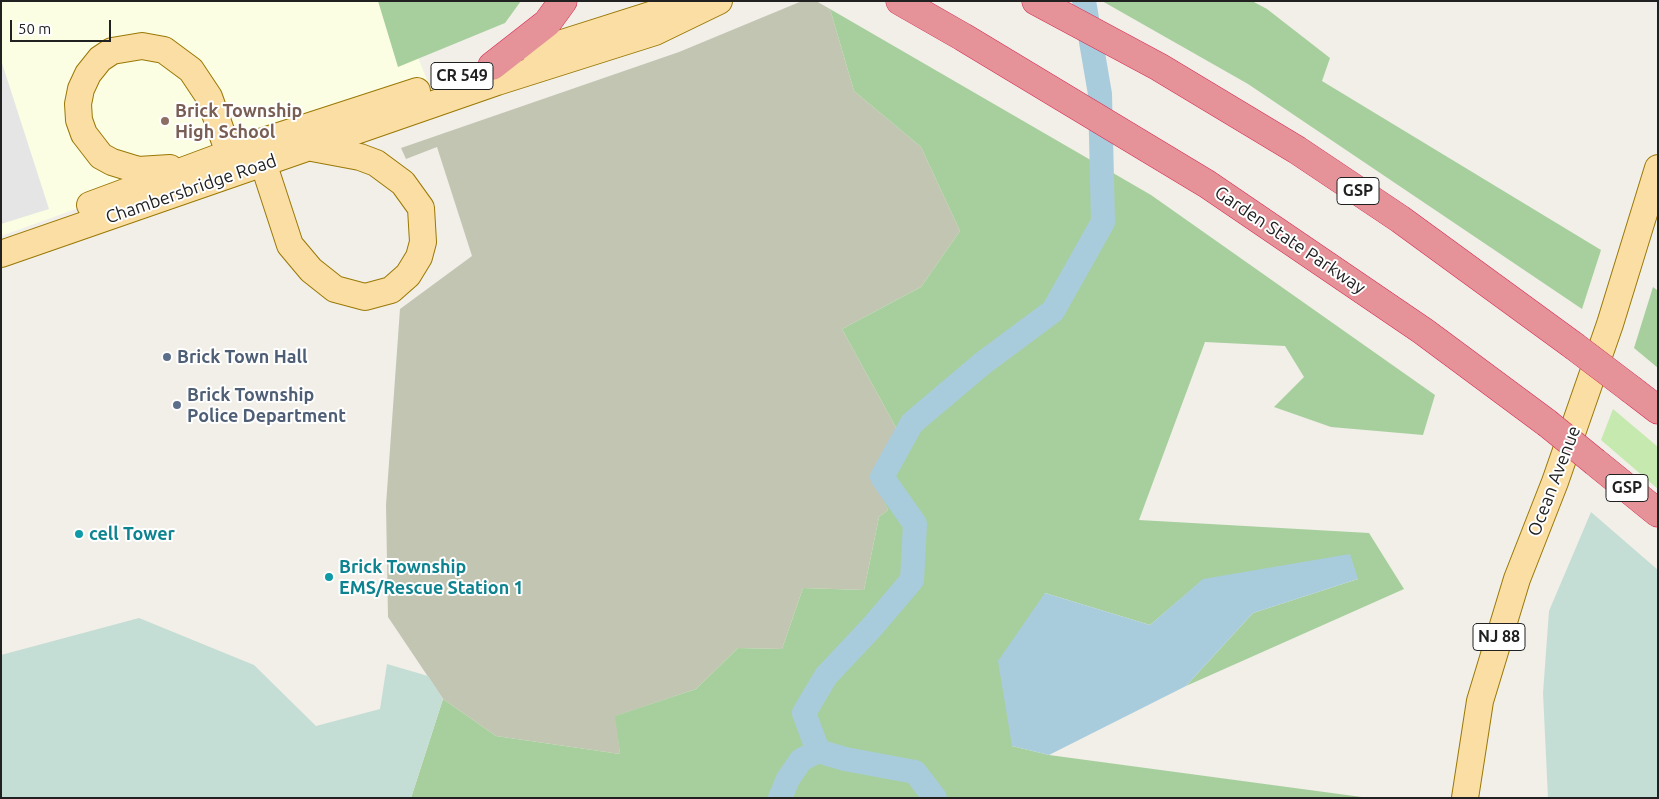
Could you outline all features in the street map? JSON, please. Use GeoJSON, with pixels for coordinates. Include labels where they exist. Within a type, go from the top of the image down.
{"type":"FeatureCollection","features":[{"type":"Feature","properties":{"kind":"highway"},"geometry":{"type":"LineString","coordinates":[[492,66],[547,22],[563,1]]}},
{"type":"Feature","properties":{"kind":"highway","name":"Garden State Parkway"},"geometry":{"type":"LineString","coordinates":[[900,1],[1149,148],[1342,274],[1423,330],[1547,424],[1658,513]]}},
{"type":"Feature","properties":{"kind":"highway","name":"GSP"},"geometry":{"type":"LineString","coordinates":[[1047,7],[1131,52],[1297,150],[1400,219],[1658,410]]}},
{"type":"Feature","properties":{"kind":"main road","name":"Chambersbridge Road"},"geometry":{"type":"LineString","coordinates":[[1,254],[260,153],[492,66],[649,14],[696,1]]}},
{"type":"Feature","properties":{"kind":"main road","name":"Chambersbridge Road"},"geometry":{"type":"LineString","coordinates":[[260,153],[312,148],[497,82],[655,32],[719,1]]}},
{"type":"Feature","properties":{"kind":"main road"},"geometry":{"type":"LineString","coordinates":[[194,167],[138,170],[127,168],[101,156],[92,146],[79,120],[78,104],[88,74],[100,59],[112,51],[142,46],[164,50],[192,70],[209,97],[233,164]]}},
{"type":"Feature","properties":{"kind":"main road"},"geometry":{"type":"LineString","coordinates":[[260,153],[290,245],[311,270],[335,289],[364,297],[391,290],[408,275],[419,256],[423,242],[421,208],[403,183],[376,163],[360,157],[312,148]]}},
{"type":"Feature","properties":{"kind":"main road","name":"Chambersbridge Road"},"geometry":{"type":"LineString","coordinates":[[1,236],[194,167],[233,164]]}},
{"type":"Feature","properties":{"kind":"main road","name":"Ocean Avenue"},"geometry":{"type":"LineString","coordinates":[[1465,798],[1480,701],[1516,579],[1555,482],[1604,342],[1658,168]]}},
{"type":"Feature","properties":{"kind":"shaded area","name":"Brick Township High School"},"geometry":{"type":"Polygon","coordinates":[[[1,1],[395,1],[430,87],[229,154],[1,236],[1,1]]]}},
{"type":"Feature","properties":{"kind":"shaded area"},"geometry":{"type":"Polygon","coordinates":[[[802,1],[816,1],[830,9],[854,91],[921,147],[960,231],[921,287],[842,329],[899,433],[883,498],[888,510],[879,517],[864,590],[803,588],[782,649],[738,648],[696,689],[616,716],[620,754],[496,736],[443,699],[388,617],[386,505],[400,309],[472,256],[437,147],[406,159],[401,148],[679,52],[802,1]]]}},
{"type":"Feature","properties":{"kind":"shaded area"},"geometry":{"type":"Polygon","coordinates":[[[1,60],[49,209],[1,224],[1,60]]]}},
{"type":"Feature","properties":{"kind":"shaded area"},"geometry":{"type":"Polygon","coordinates":[[[1591,512],[1658,570],[1658,798],[1548,798],[1543,693],[1549,611],[1591,512]]]}},
{"type":"Feature","properties":{"kind":"shaded area"},"geometry":{"type":"Polygon","coordinates":[[[1350,554],[1358,579],[1253,613],[1186,686],[1049,755],[1012,746],[998,661],[1045,593],[1150,625],[1203,579],[1350,554]]]}},
{"type":"Feature","properties":{"kind":"shaded area"},"geometry":{"type":"Polygon","coordinates":[[[139,618],[254,665],[316,726],[380,709],[387,664],[428,676],[443,699],[411,798],[1,798],[1,655],[139,618]]]}},
{"type":"Feature","properties":{"kind":"green space"},"geometry":{"type":"Polygon","coordinates":[[[378,1],[521,1],[505,23],[398,67],[378,1]]]}},
{"type":"Feature","properties":{"kind":"green space"},"geometry":{"type":"Polygon","coordinates":[[[1102,1],[1252,1],[1267,9],[1330,58],[1322,81],[1601,250],[1582,309],[1248,84],[1102,1]]]}},
{"type":"Feature","properties":{"kind":"green space"},"geometry":{"type":"Polygon","coordinates":[[[830,9],[1151,195],[1435,395],[1423,435],[1331,427],[1274,407],[1304,377],[1285,346],[1205,342],[1139,520],[1369,533],[1404,589],[1186,686],[1253,613],[1358,579],[1204,579],[1150,625],[1045,593],[1012,746],[1049,755],[1369,798],[411,798],[443,699],[496,736],[620,754],[615,716],[696,689],[738,648],[782,649],[803,588],[864,590],[879,517],[888,510],[883,499],[899,433],[842,329],[921,287],[960,231],[921,147],[854,91],[830,9]]]}},
{"type":"Feature","properties":{"kind":"green space"},"geometry":{"type":"Polygon","coordinates":[[[1653,287],[1657,290],[1658,368],[1634,348],[1653,287]]]}},
{"type":"Feature","properties":{"kind":"green space"},"geometry":{"type":"Polygon","coordinates":[[[1613,409],[1658,447],[1658,489],[1601,440],[1613,409]]]}},
{"type":"Feature","properties":{"kind":"waterway"},"geometry":{"type":"LineString","coordinates":[[818,751],[804,713],[826,676],[872,627],[912,580],[915,524],[882,477],[912,423],[983,363],[1053,311],[1103,222],[1100,94],[1084,1]]}},
{"type":"Feature","properties":{"kind":"waterway"},"geometry":{"type":"LineString","coordinates":[[818,751],[845,759],[915,772],[935,798]]}},
{"type":"Feature","properties":{"kind":"waterway"},"geometry":{"type":"LineString","coordinates":[[780,798],[788,779],[801,760],[818,751]]}},
{"type":"Feature","properties":{"kind":"place","name":"Brick Township High School"},"geometry":{"type":"Point","coordinates":[165,121]}},
{"type":"Feature","properties":{"kind":"place","name":"Brick Town Hall"},"geometry":{"type":"Point","coordinates":[167,357]}},
{"type":"Feature","properties":{"kind":"place","name":"Brick Township Police Department"},"geometry":{"type":"Point","coordinates":[177,405]}},
{"type":"Feature","properties":{"kind":"place","name":"cell Tower"},"geometry":{"type":"Point","coordinates":[79,534]}},
{"type":"Feature","properties":{"kind":"place","name":"Brick Township EMS/Rescue Station 1"},"geometry":{"type":"Point","coordinates":[329,577]}}]}
